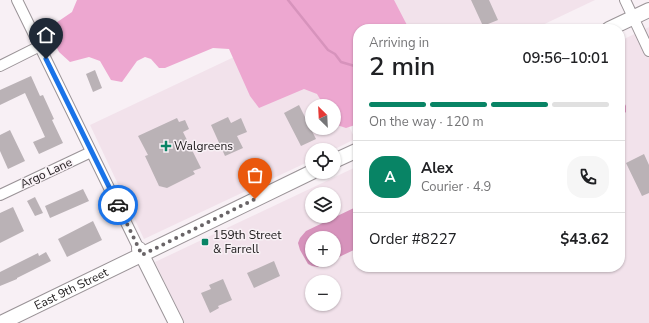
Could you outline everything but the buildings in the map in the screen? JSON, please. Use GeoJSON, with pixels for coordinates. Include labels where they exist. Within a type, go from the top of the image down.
{"type":"FeatureCollection","features":[{"type":"Feature","properties":{"kind":"main road"},"geometry":{"type":"LineString","coordinates":[[619,24],[649,10]]}},
{"type":"Feature","properties":{"kind":"main road"},"geometry":{"type":"LineString","coordinates":[[341,158],[353,152]]}},
{"type":"Feature","properties":{"kind":"main road","name":"East 9th Street"},"geometry":{"type":"LineString","coordinates":[[1,323],[140,252],[305,175]]}},
{"type":"Feature","properties":{"kind":"main road"},"geometry":{"type":"LineString","coordinates":[[140,252],[176,323]]}},
{"type":"Feature","properties":{"kind":"street"},"geometry":{"type":"LineString","coordinates":[[17,0],[140,252]]}},
{"type":"Feature","properties":{"kind":"street"},"geometry":{"type":"LineString","coordinates":[[625,0],[649,51]]}},
{"type":"Feature","properties":{"kind":"street"},"geometry":{"type":"LineString","coordinates":[[0,66],[40,46]]}},
{"type":"Feature","properties":{"kind":"street","name":"Argo Lane"},"geometry":{"type":"LineString","coordinates":[[0,195],[91,152]]}},
{"type":"Feature","properties":{"kind":"shaded area"},"geometry":{"type":"Polygon","coordinates":[[[77,0],[394,0],[406,24],[353,24],[353,126],[346,128],[341,126],[341,99],[320,99],[317,94],[304,89],[259,108],[250,96],[229,49],[213,48],[165,68],[159,68],[151,59],[145,57],[137,61],[122,82],[111,80],[100,61],[89,57],[70,62],[59,52],[47,29],[72,12],[77,0]]]}},
{"type":"Feature","properties":{"kind":"shaded area"},"geometry":{"type":"Polygon","coordinates":[[[388,0],[595,0],[545,24],[400,24],[388,0]]]}},
{"type":"Feature","properties":{"kind":"shaded area"},"geometry":{"type":"Polygon","coordinates":[[[649,27],[649,323],[184,323],[155,262],[305,191],[305,223],[341,223],[341,187],[314,187],[331,179],[341,179],[341,174],[353,168],[353,272],[625,272],[625,39],[649,27]]]}},
{"type":"Feature","properties":{"kind":"shaded area"},"geometry":{"type":"Polygon","coordinates":[[[234,57],[323,71],[336,99],[305,99],[305,135],[341,135],[341,109],[353,135],[353,140],[341,146],[341,143],[305,143],[305,163],[144,239],[90,125],[234,57]]]}},
{"type":"Feature","properties":{"kind":"shaded area"},"geometry":{"type":"Polygon","coordinates":[[[353,208],[353,250],[341,256],[341,231],[306,231],[323,223],[341,223],[341,214],[353,208]]]}},
{"type":"Feature","properties":{"kind":"shaded area"},"geometry":{"type":"Polygon","coordinates":[[[305,232],[305,259],[298,243],[305,232]]]}},
{"type":"Feature","properties":{"kind":"waterway"},"geometry":{"type":"LineString","coordinates":[[288,0],[328,50],[335,54],[341,62],[353,66]]}},
{"type":"Feature","properties":{"kind":"way so far"},"geometry":{"type":"LineString","coordinates":[[118,205],[142,255],[255,199]]}},
{"type":"Feature","properties":{"kind":"place","name":"Walgreens"},"geometry":{"type":"Point","coordinates":[166,146]}},
{"type":"Feature","properties":{"kind":"place","name":"159th Street & Farrell"},"geometry":{"type":"Point","coordinates":[205,242]}},
{"type":"Feature","properties":{"kind":"route"},"geometry":{"type":"LineString","coordinates":[[46,59],[118,205]]}}]}
